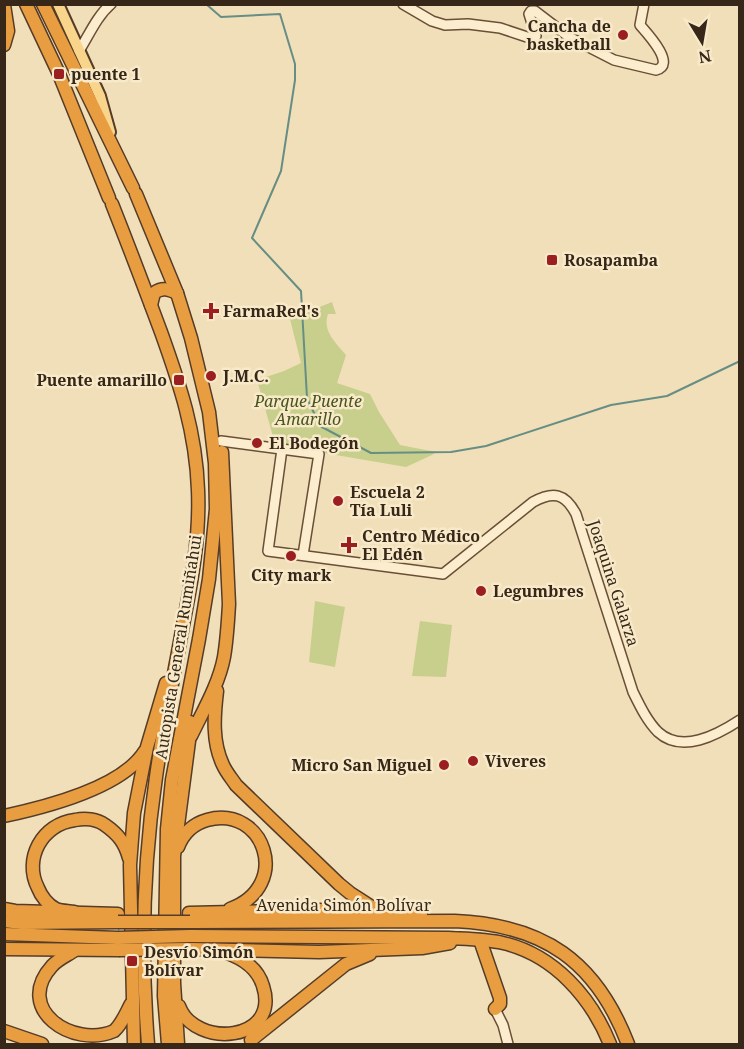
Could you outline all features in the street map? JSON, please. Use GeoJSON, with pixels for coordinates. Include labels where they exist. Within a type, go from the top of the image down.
{"type":"FeatureCollection","features":[{"type":"Feature","properties":{"kind":"highway","name":"Autopista General Rumiñahui"},"geometry":{"type":"LineString","coordinates":[[26,4],[65,89],[152,306],[178,380],[195,453],[198,490],[195,565],[156,777],[146,872],[144,994],[148,1044]]}},
{"type":"Feature","properties":{"kind":"highway","name":"Autopista General Rumiñahui"},"geometry":{"type":"LineString","coordinates":[[43,4],[135,191],[177,293],[199,369],[211,424],[216,509],[209,579],[172,780],[167,829],[164,996],[168,1044]]}},
{"type":"Feature","properties":{"kind":"highway"},"geometry":{"type":"LineString","coordinates":[[4,5],[8,31],[4,45]]}},
{"type":"Feature","properties":{"kind":"highway"},"geometry":{"type":"LineString","coordinates":[[65,89],[81,82]]}},
{"type":"Feature","properties":{"kind":"highway"},"geometry":{"type":"LineString","coordinates":[[152,306],[153,293],[158,290],[168,289],[177,293]]}},
{"type":"Feature","properties":{"kind":"highway"},"geometry":{"type":"LineString","coordinates":[[189,741],[218,678],[224,658],[229,604],[221,441],[218,431],[211,424]]}},
{"type":"Feature","properties":{"kind":"highway"},"geometry":{"type":"LineString","coordinates":[[135,1044],[130,866],[134,813],[147,747],[166,684],[174,673]]}},
{"type":"Feature","properties":{"kind":"highway"},"geometry":{"type":"LineString","coordinates":[[178,1044],[174,983],[174,856],[189,741],[192,678]]}},
{"type":"Feature","properties":{"kind":"highway"},"geometry":{"type":"LineString","coordinates":[[218,678],[214,727],[216,745],[223,766],[236,785],[339,884],[378,911]]}},
{"type":"Feature","properties":{"kind":"highway"},"geometry":{"type":"LineString","coordinates":[[4,816],[34,810],[96,788],[126,771],[139,760],[147,747]]}},
{"type":"Feature","properties":{"kind":"highway"},"geometry":{"type":"LineString","coordinates":[[118,918],[55,909],[42,896],[34,880],[32,862],[38,844],[49,830],[65,821],[83,818],[101,822],[116,833],[126,848],[130,866]]}},
{"type":"Feature","properties":{"kind":"highway"},"geometry":{"type":"LineString","coordinates":[[4,921],[22,923],[118,918],[189,918],[222,912],[242,905],[258,891],[266,872],[265,851],[255,833],[238,821],[228,819],[218,818],[198,823],[182,837],[174,856]]}},
{"type":"Feature","properties":{"kind":"highway"},"geometry":{"type":"LineString","coordinates":[[4,909],[74,912]]}},
{"type":"Feature","properties":{"kind":"highway"},"geometry":{"type":"LineString","coordinates":[[222,912],[397,911],[455,921]]}},
{"type":"Feature","properties":{"kind":"highway","name":"Avenida Simón Bolívar"},"geometry":{"type":"LineString","coordinates":[[189,918],[455,921],[480,922],[518,930],[547,942],[565,953],[591,978],[621,1026],[628,1044]]}},
{"type":"Feature","properties":{"kind":"highway"},"geometry":{"type":"LineString","coordinates":[[4,934],[118,944],[190,943],[237,956],[252,966],[265,990],[266,999],[262,1016],[253,1029],[244,1036],[222,1041],[212,1040],[189,1026],[179,1009],[174,983]]}},
{"type":"Feature","properties":{"kind":"highway","name":"Avenida Simón Bolívar"},"geometry":{"type":"LineString","coordinates":[[190,943],[422,937],[503,943],[524,950],[558,970],[592,1009],[610,1044]]}},
{"type":"Feature","properties":{"kind":"highway"},"geometry":{"type":"LineString","coordinates":[[217,950],[319,952],[380,950],[422,948],[474,940],[500,998],[500,1004],[495,1009]]}},
{"type":"Feature","properties":{"kind":"highway"},"geometry":{"type":"LineString","coordinates":[[4,949],[75,950],[118,944]]}},
{"type":"Feature","properties":{"kind":"highway"},"geometry":{"type":"LineString","coordinates":[[75,950],[52,966],[40,990],[42,1014],[54,1030],[67,1039],[79,1043],[98,1041],[115,1031],[121,1024],[133,1000]]}},
{"type":"Feature","properties":{"kind":"highway"},"geometry":{"type":"LineString","coordinates":[[246,1044],[346,964],[380,950]]}},
{"type":"Feature","properties":{"kind":"highway"},"geometry":{"type":"LineString","coordinates":[[4,1030],[42,1044]]}},
{"type":"Feature","properties":{"kind":"main road"},"geometry":{"type":"LineString","coordinates":[[58,4],[100,96],[115,151]]}},
{"type":"Feature","properties":{"kind":"street"},"geometry":{"type":"LineString","coordinates":[[79,51],[101,13],[111,4]]}},
{"type":"Feature","properties":{"kind":"street"},"geometry":{"type":"LineString","coordinates":[[403,4],[432,21],[445,25],[468,24],[500,28],[533,39],[536,32],[529,16],[530,12],[535,11],[569,38],[614,60],[656,70],[660,69],[664,63],[656,44],[640,25],[644,4]]}},
{"type":"Feature","properties":{"kind":"street"},"geometry":{"type":"LineString","coordinates":[[221,441],[282,449],[319,454],[303,555],[268,550],[282,449]]}},
{"type":"Feature","properties":{"kind":"street","name":"Joaquina Galarza"},"geometry":{"type":"LineString","coordinates":[[303,555],[443,574],[533,502],[550,496],[563,497],[576,514],[633,692],[642,711],[656,730],[675,740],[692,742],[712,736],[740,720]]}},
{"type":"Feature","properties":{"kind":"street"},"geometry":{"type":"LineString","coordinates":[[495,1009],[503,1025],[508,1044]]}},
{"type":"Feature","properties":{"kind":"green space","name":"Parque Puente Amarillo"},"geometry":{"type":"Polygon","coordinates":[[[332,302],[336,314],[328,314],[328,331],[346,355],[337,383],[370,394],[400,445],[436,452],[432,455],[406,467],[276,447],[257,380],[301,363],[290,319],[332,302]]]}},
{"type":"Feature","properties":{"kind":"green space"},"geometry":{"type":"Polygon","coordinates":[[[315,601],[345,607],[335,667],[309,662],[315,601]]]}},
{"type":"Feature","properties":{"kind":"green space"},"geometry":{"type":"Polygon","coordinates":[[[420,621],[452,625],[446,677],[412,676],[420,621]]]}},
{"type":"Feature","properties":{"kind":"waterway"},"geometry":{"type":"LineString","coordinates":[[206,4],[221,17],[280,14],[295,64],[295,80],[281,171],[252,238],[301,291],[307,398],[320,426],[371,453],[451,452],[486,446],[611,405],[667,396],[740,361]]}},
{"type":"Feature","properties":{"kind":"place","name":"Cancha de basketball"},"geometry":{"type":"Point","coordinates":[623,35]}},
{"type":"Feature","properties":{"kind":"place","name":"puente 1"},"geometry":{"type":"Point","coordinates":[59,74]}},
{"type":"Feature","properties":{"kind":"place","name":"Rosapamba"},"geometry":{"type":"Point","coordinates":[552,260]}},
{"type":"Feature","properties":{"kind":"place","name":"FarmaRed's"},"geometry":{"type":"Point","coordinates":[211,311]}},
{"type":"Feature","properties":{"kind":"place","name":"J.M.C."},"geometry":{"type":"Point","coordinates":[211,376]}},
{"type":"Feature","properties":{"kind":"place","name":"Puente amarillo"},"geometry":{"type":"Point","coordinates":[179,380]}},
{"type":"Feature","properties":{"kind":"place","name":"El Bodegón"},"geometry":{"type":"Point","coordinates":[257,443]}},
{"type":"Feature","properties":{"kind":"place","name":"Escuela 2 Tía Luli"},"geometry":{"type":"Point","coordinates":[338,501]}},
{"type":"Feature","properties":{"kind":"place","name":"Centro Médico El Edén"},"geometry":{"type":"Point","coordinates":[349,545]}},
{"type":"Feature","properties":{"kind":"place","name":"City mark"},"geometry":{"type":"Point","coordinates":[291,556]}},
{"type":"Feature","properties":{"kind":"place","name":"Legumbres"},"geometry":{"type":"Point","coordinates":[481,591]}},
{"type":"Feature","properties":{"kind":"place","name":"Viveres"},"geometry":{"type":"Point","coordinates":[473,761]}},
{"type":"Feature","properties":{"kind":"place","name":"Micro San Miguel"},"geometry":{"type":"Point","coordinates":[444,765]}},
{"type":"Feature","properties":{"kind":"place","name":"Desvío Simón Bolívar"},"geometry":{"type":"Point","coordinates":[132,961]}}]}
